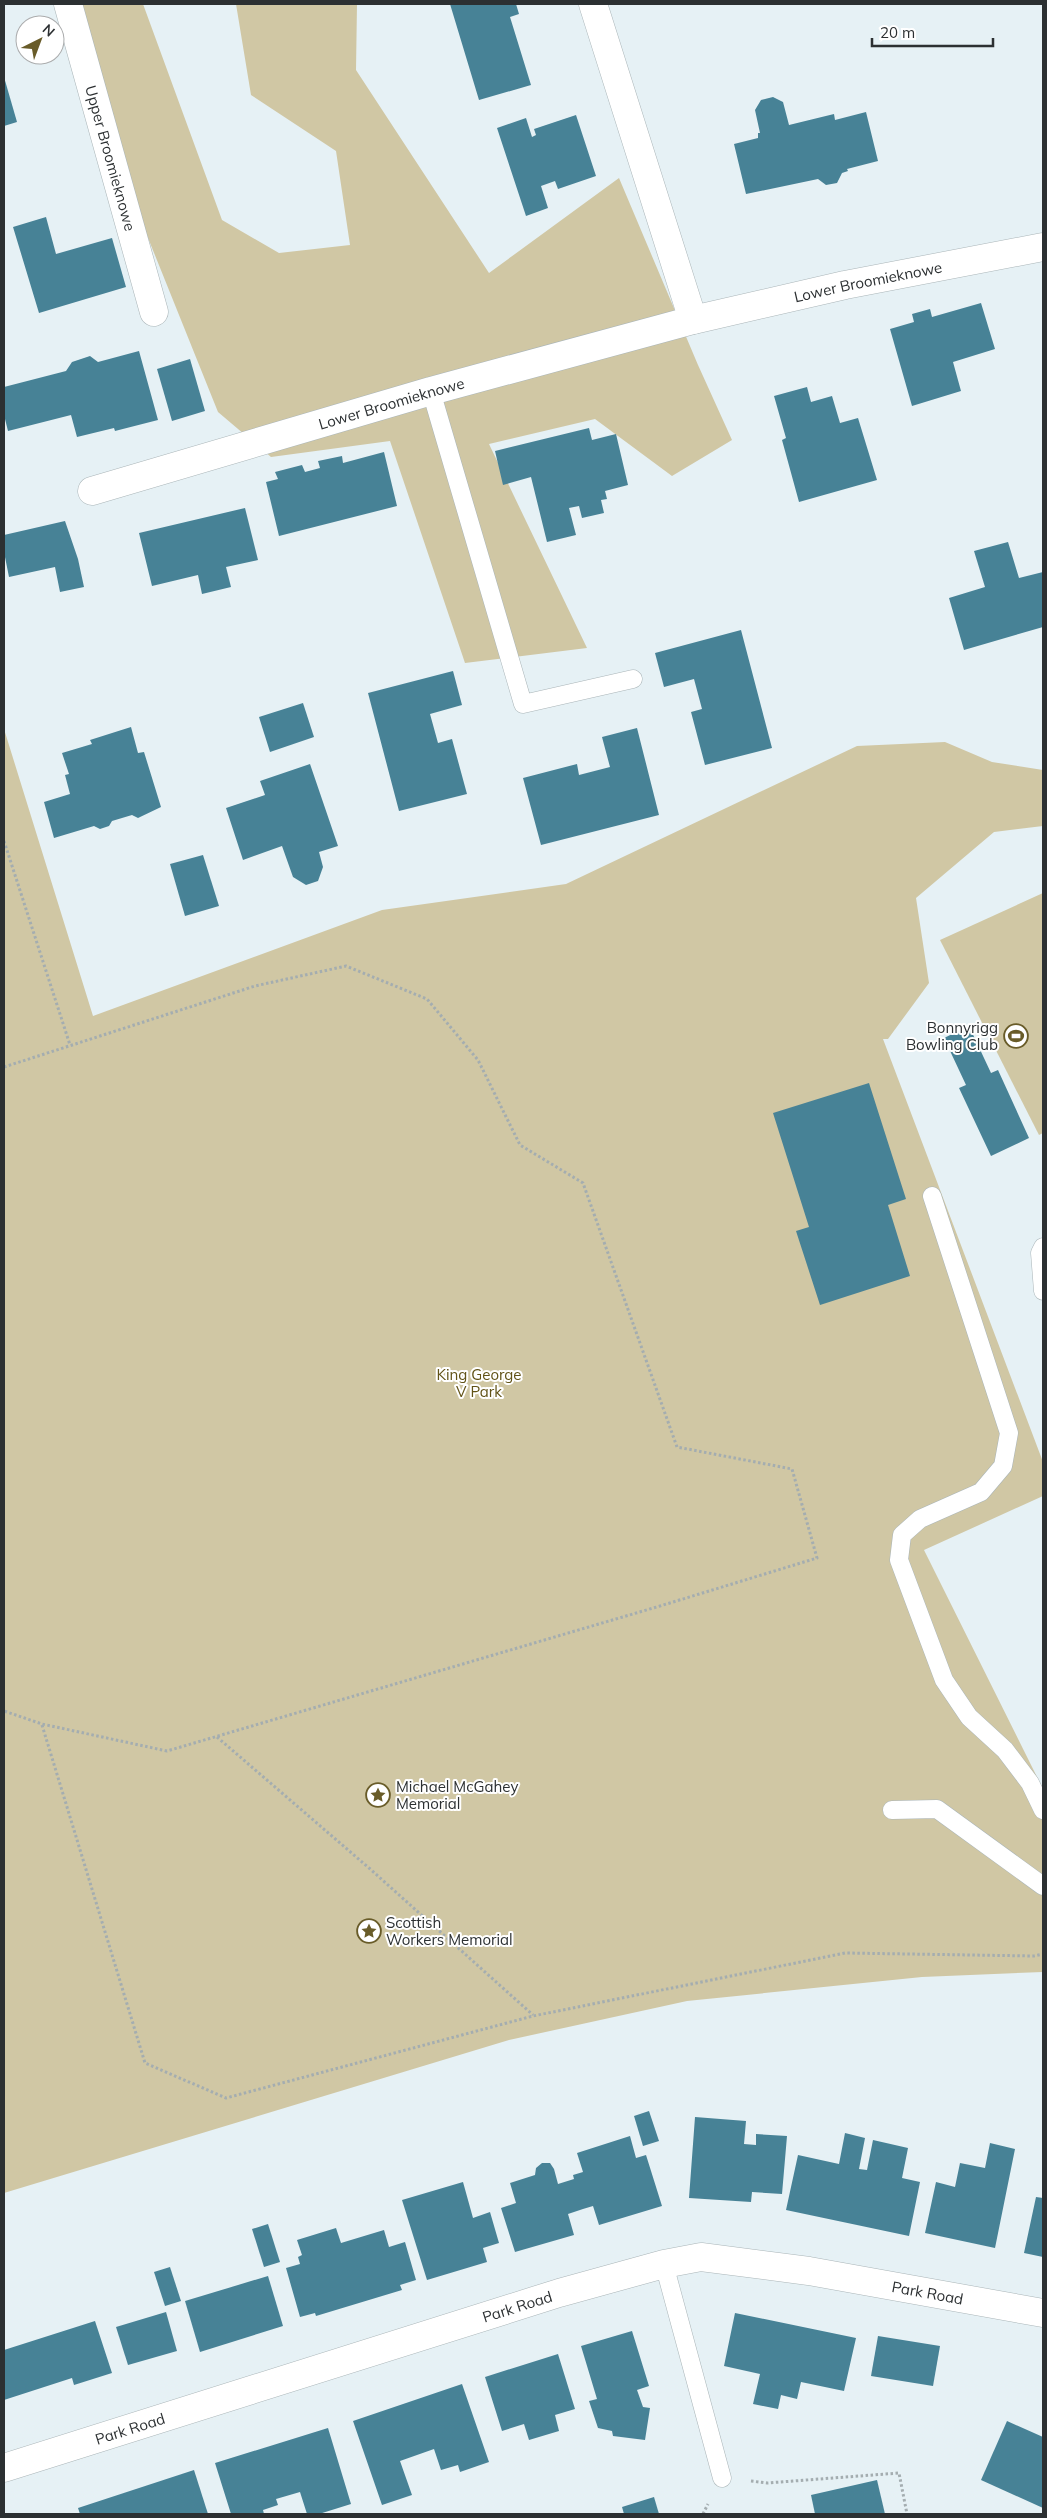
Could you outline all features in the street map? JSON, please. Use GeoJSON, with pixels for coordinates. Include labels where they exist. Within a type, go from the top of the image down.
{"type":"FeatureCollection","features":[{"type":"Feature","properties":{"kind":"street","name":"Upper Broomieknowe"},"geometry":{"type":"LineString","coordinates":[[68,4],[154,312]]}},
{"type":"Feature","properties":{"kind":"street"},"geometry":{"type":"LineString","coordinates":[[594,4],[693,320]]}},
{"type":"Feature","properties":{"kind":"street","name":"Lower Broomieknowe"},"geometry":{"type":"LineString","coordinates":[[92,491],[431,391],[693,320],[845,285],[1043,247]]}},
{"type":"Feature","properties":{"kind":"street","name":"Park Road"},"geometry":{"type":"LineString","coordinates":[[4,2468],[559,2293],[664,2264],[702,2257],[736,2260],[1043,2312]]}},
{"type":"Feature","properties":{"kind":"lane"},"geometry":{"type":"LineString","coordinates":[[431,391],[523,704],[633,679]]}},
{"type":"Feature","properties":{"kind":"lane"},"geometry":{"type":"LineString","coordinates":[[932,1196],[1009,1433],[1003,1466],[981,1492],[920,1519],[902,1535],[899,1560],[944,1680],[969,1717],[1005,1750],[1030,1783],[1043,1810]]}},
{"type":"Feature","properties":{"kind":"lane"},"geometry":{"type":"LineString","coordinates":[[1043,1247],[1040,1253],[1043,1292]]}},
{"type":"Feature","properties":{"kind":"lane"},"geometry":{"type":"LineString","coordinates":[[892,1810],[938,1809],[1043,1886]]}},
{"type":"Feature","properties":{"kind":"lane"},"geometry":{"type":"LineString","coordinates":[[664,2264],[722,2478]]}},
{"type":"Feature","properties":{"kind":"path"},"geometry":{"type":"LineString","coordinates":[[4,841],[70,1045]]}},
{"type":"Feature","properties":{"kind":"path"},"geometry":{"type":"LineString","coordinates":[[4,1066],[254,986],[346,966],[427,999],[478,1060],[520,1145],[583,1183],[678,1447],[792,1469],[817,1558],[651,1609],[167,1751],[42,1724],[4,1711]]}},
{"type":"Feature","properties":{"kind":"path"},"geometry":{"type":"LineString","coordinates":[[42,1724],[145,2063],[226,2098],[533,2016],[844,1953],[1034,1956],[1043,1954]]}},
{"type":"Feature","properties":{"kind":"path"},"geometry":{"type":"LineString","coordinates":[[216,1736],[369,1868],[533,2016]]}},
{"type":"Feature","properties":{"kind":"path"},"geometry":{"type":"LineString","coordinates":[[722,2478],[767,2483],[899,2472],[907,2514]]}},
{"type":"Feature","properties":{"kind":"green space"},"geometry":{"type":"Polygon","coordinates":[[[54,4],[143,4],[222,220],[279,253],[350,245],[336,151],[251,95],[236,4],[357,4],[356,70],[489,273],[619,178],[698,365],[732,440],[672,476],[595,419],[489,444],[587,648],[465,663],[390,441],[271,457],[218,412],[65,31],[65,15],[58,15],[54,4]]]}},
{"type":"Feature","properties":{"kind":"green space","name":"King George V Park"},"geometry":{"type":"Polygon","coordinates":[[[4,729],[93,1016],[382,910],[566,884],[857,746],[945,742],[992,762],[1043,770],[1043,826],[994,832],[916,898],[929,983],[888,1039],[883,1039],[1043,1462],[1043,1496],[924,1550],[1043,1789],[1043,1972],[922,1977],[687,2001],[509,2040],[4,2193],[4,729]]]}},
{"type":"Feature","properties":{"kind":"green space","name":"Bonnyrigg Bowling Club"},"geometry":{"type":"Polygon","coordinates":[[[1043,893],[1043,1133],[1039,1135],[940,940],[1043,893]]]}},
{"type":"Feature","properties":{"kind":"building"},"geometry":{"type":"Polygon","coordinates":[[[450,4],[516,4],[519,14],[510,17],[531,85],[479,100],[450,4]]]}},
{"type":"Feature","properties":{"kind":"building"},"geometry":{"type":"Polygon","coordinates":[[[4,77],[17,122],[4,126],[4,77]]]}},
{"type":"Feature","properties":{"kind":"building"},"geometry":{"type":"Polygon","coordinates":[[[773,97],[783,102],[789,125],[834,114],[835,120],[866,112],[878,161],[847,169],[848,171],[842,173],[837,183],[826,185],[818,179],[746,194],[734,144],[758,138],[758,133],[760,133],[755,110],[761,100],[773,97]]]}},
{"type":"Feature","properties":{"kind":"building"},"geometry":{"type":"Polygon","coordinates":[[[576,115],[596,176],[558,189],[555,181],[541,186],[548,208],[526,216],[497,128],[526,118],[532,137],[536,135],[534,129],[576,115]]]}},
{"type":"Feature","properties":{"kind":"building"},"geometry":{"type":"Polygon","coordinates":[[[46,217],[56,254],[112,238],[126,287],[39,313],[13,227],[46,217]]]}},
{"type":"Feature","properties":{"kind":"building"},"geometry":{"type":"Polygon","coordinates":[[[981,303],[995,349],[953,362],[961,391],[912,406],[890,329],[914,322],[912,314],[930,309],[932,317],[981,303]]]}},
{"type":"Feature","properties":{"kind":"building"},"geometry":{"type":"Polygon","coordinates":[[[139,351],[158,420],[115,431],[114,428],[77,437],[71,415],[8,431],[4,415],[4,387],[66,371],[72,362],[90,356],[98,362],[139,351]]]}},
{"type":"Feature","properties":{"kind":"building"},"geometry":{"type":"Polygon","coordinates":[[[190,359],[205,411],[172,421],[157,369],[190,359]]]}},
{"type":"Feature","properties":{"kind":"building"},"geometry":{"type":"Polygon","coordinates":[[[807,387],[811,402],[832,396],[840,423],[858,418],[877,480],[799,502],[782,440],[786,438],[774,396],[807,387]]]}},
{"type":"Feature","properties":{"kind":"building"},"geometry":{"type":"Polygon","coordinates":[[[589,428],[592,440],[616,434],[628,485],[605,491],[607,499],[601,500],[604,513],[582,518],[579,506],[569,508],[576,535],[547,542],[531,477],[503,485],[495,451],[589,428]]]}},
{"type":"Feature","properties":{"kind":"building"},"geometry":{"type":"Polygon","coordinates":[[[384,452],[397,506],[279,536],[266,482],[278,479],[275,472],[302,465],[305,472],[320,468],[318,461],[342,456],[343,463],[384,452]]]}},
{"type":"Feature","properties":{"kind":"building"},"geometry":{"type":"Polygon","coordinates":[[[245,508],[258,560],[226,567],[231,587],[202,594],[198,575],[152,586],[139,533],[245,508]]]}},
{"type":"Feature","properties":{"kind":"building"},"geometry":{"type":"Polygon","coordinates":[[[65,521],[78,559],[84,587],[60,592],[55,567],[9,577],[4,552],[4,535],[65,521]]]}},
{"type":"Feature","properties":{"kind":"building"},"geometry":{"type":"Polygon","coordinates":[[[1008,542],[1019,578],[1043,572],[1043,627],[964,650],[949,598],[985,587],[974,551],[1008,542]]]}},
{"type":"Feature","properties":{"kind":"building"},"geometry":{"type":"Polygon","coordinates":[[[741,630],[772,748],[705,765],[691,712],[702,709],[694,679],[664,687],[655,653],[741,630]]]}},
{"type":"Feature","properties":{"kind":"building"},"geometry":{"type":"Polygon","coordinates":[[[453,671],[462,705],[430,714],[438,743],[452,739],[467,794],[399,811],[368,693],[453,671]]]}},
{"type":"Feature","properties":{"kind":"building"},"geometry":{"type":"Polygon","coordinates":[[[303,703],[314,737],[270,752],[259,717],[303,703]]]}},
{"type":"Feature","properties":{"kind":"building"},"geometry":{"type":"Polygon","coordinates":[[[131,727],[138,753],[144,752],[161,807],[138,818],[132,815],[112,821],[109,826],[100,829],[94,826],[54,838],[44,802],[70,794],[65,775],[69,774],[62,753],[92,744],[90,740],[131,727]]]}},
{"type":"Feature","properties":{"kind":"building"},"geometry":{"type":"Polygon","coordinates":[[[637,728],[659,815],[541,845],[523,778],[577,764],[579,775],[610,767],[602,737],[637,728]]]}},
{"type":"Feature","properties":{"kind":"building"},"geometry":{"type":"Polygon","coordinates":[[[310,764],[338,846],[319,852],[323,867],[318,881],[306,885],[293,877],[282,846],[243,860],[226,808],[265,795],[260,781],[310,764]]]}},
{"type":"Feature","properties":{"kind":"building"},"geometry":{"type":"Polygon","coordinates":[[[203,855],[219,906],[185,916],[170,864],[203,855]]]}},
{"type":"Feature","properties":{"kind":"building"},"geometry":{"type":"Polygon","coordinates":[[[969,1026],[991,1073],[998,1070],[1029,1138],[991,1156],[959,1088],[966,1085],[944,1038],[969,1026]]]}},
{"type":"Feature","properties":{"kind":"building"},"geometry":{"type":"Polygon","coordinates":[[[869,1083],[906,1199],[888,1205],[910,1276],[820,1305],[796,1231],[809,1227],[773,1113],[869,1083]]]}},
{"type":"Feature","properties":{"kind":"building"},"geometry":{"type":"Polygon","coordinates":[[[649,2111],[659,2141],[643,2146],[634,2116],[649,2111]]]}},
{"type":"Feature","properties":{"kind":"building"},"geometry":{"type":"Polygon","coordinates":[[[695,2117],[746,2121],[744,2144],[756,2145],[756,2134],[787,2136],[782,2194],[752,2192],[751,2202],[689,2198],[695,2117]]]}},
{"type":"Feature","properties":{"kind":"building"},"geometry":{"type":"Polygon","coordinates":[[[845,2133],[865,2138],[859,2169],[867,2170],[873,2140],[908,2148],[902,2178],[920,2182],[909,2236],[786,2210],[798,2155],[839,2164],[845,2133]]]}},
{"type":"Feature","properties":{"kind":"building"},"geometry":{"type":"Polygon","coordinates":[[[630,2136],[636,2158],[646,2155],[662,2206],[599,2225],[593,2206],[583,2209],[568,2214],[574,2235],[515,2252],[501,2208],[516,2203],[510,2183],[535,2175],[536,2168],[542,2163],[550,2163],[554,2169],[558,2184],[574,2179],[573,2175],[583,2172],[577,2153],[630,2136]]]}},
{"type":"Feature","properties":{"kind":"building"},"geometry":{"type":"Polygon","coordinates":[[[990,2143],[1015,2149],[995,2248],[925,2233],[936,2182],[955,2187],[960,2163],[985,2168],[990,2143]]]}},
{"type":"Feature","properties":{"kind":"building"},"geometry":{"type":"Polygon","coordinates":[[[463,2182],[473,2218],[490,2212],[499,2243],[483,2248],[487,2262],[427,2280],[402,2200],[463,2182]]]}},
{"type":"Feature","properties":{"kind":"building"},"geometry":{"type":"Polygon","coordinates":[[[1036,2197],[1043,2198],[1043,2257],[1024,2253],[1036,2197]]]}},
{"type":"Feature","properties":{"kind":"building"},"geometry":{"type":"Polygon","coordinates":[[[268,2224],[280,2262],[264,2267],[252,2229],[268,2224]]]}},
{"type":"Feature","properties":{"kind":"building"},"geometry":{"type":"Polygon","coordinates":[[[336,2228],[341,2243],[384,2230],[389,2247],[405,2242],[416,2280],[400,2285],[402,2290],[316,2316],[315,2313],[300,2317],[286,2268],[300,2264],[298,2257],[302,2255],[297,2240],[336,2228]]]}},
{"type":"Feature","properties":{"kind":"building"},"geometry":{"type":"Polygon","coordinates":[[[170,2267],[181,2301],[165,2306],[154,2272],[170,2267]]]}},
{"type":"Feature","properties":{"kind":"building"},"geometry":{"type":"Polygon","coordinates":[[[268,2276],[283,2326],[200,2352],[185,2301],[268,2276]]]}},
{"type":"Feature","properties":{"kind":"building"},"geometry":{"type":"Polygon","coordinates":[[[166,2312],[177,2351],[128,2365],[116,2327],[166,2312]]]}},
{"type":"Feature","properties":{"kind":"building"},"geometry":{"type":"Polygon","coordinates":[[[735,2313],[856,2338],[844,2391],[801,2382],[797,2399],[781,2395],[778,2409],[753,2404],[760,2374],[724,2366],[735,2313]]]}},
{"type":"Feature","properties":{"kind":"building"},"geometry":{"type":"Polygon","coordinates":[[[95,2321],[112,2373],[74,2385],[72,2378],[4,2400],[4,2350],[95,2321]]]}},
{"type":"Feature","properties":{"kind":"building"},"geometry":{"type":"Polygon","coordinates":[[[632,2331],[649,2386],[637,2390],[643,2407],[650,2408],[645,2440],[613,2436],[612,2431],[598,2428],[589,2401],[597,2399],[581,2346],[632,2331]]]}},
{"type":"Feature","properties":{"kind":"building"},"geometry":{"type":"Polygon","coordinates":[[[878,2336],[940,2346],[933,2386],[871,2376],[878,2336]]]}},
{"type":"Feature","properties":{"kind":"building"},"geometry":{"type":"Polygon","coordinates":[[[558,2354],[575,2409],[555,2415],[559,2431],[529,2440],[524,2424],[502,2431],[485,2377],[558,2354]]]}},
{"type":"Feature","properties":{"kind":"building"},"geometry":{"type":"Polygon","coordinates":[[[462,2384],[489,2462],[460,2472],[458,2465],[441,2470],[434,2449],[400,2461],[412,2495],[382,2505],[353,2421],[462,2384]]]}},
{"type":"Feature","properties":{"kind":"building"},"geometry":{"type":"Polygon","coordinates":[[[1007,2421],[1043,2437],[1043,2508],[981,2480],[1007,2421]]]}},
{"type":"Feature","properties":{"kind":"building"},"geometry":{"type":"Polygon","coordinates":[[[328,2428],[351,2504],[319,2514],[307,2514],[300,2492],[276,2499],[278,2505],[263,2510],[264,2514],[231,2514],[215,2463],[328,2428]]]}},
{"type":"Feature","properties":{"kind":"building"},"geometry":{"type":"Polygon","coordinates":[[[194,2470],[208,2514],[80,2514],[78,2508],[194,2470]]]}},
{"type":"Feature","properties":{"kind":"building"},"geometry":{"type":"Polygon","coordinates":[[[877,2480],[885,2514],[815,2514],[811,2495],[877,2480]]]}},
{"type":"Feature","properties":{"kind":"building"},"geometry":{"type":"Polygon","coordinates":[[[654,2497],[659,2514],[624,2514],[622,2507],[654,2497]]]}},
{"type":"Feature","properties":{"kind":"place","name":"Bonnyrigg Bowling Club"},"geometry":{"type":"Point","coordinates":[1016,1036]}},
{"type":"Feature","properties":{"kind":"place","name":"Michael McGahey Memorial"},"geometry":{"type":"Point","coordinates":[378,1795]}},
{"type":"Feature","properties":{"kind":"place","name":"Scottish Workers Memorial"},"geometry":{"type":"Point","coordinates":[369,1931]}}]}
